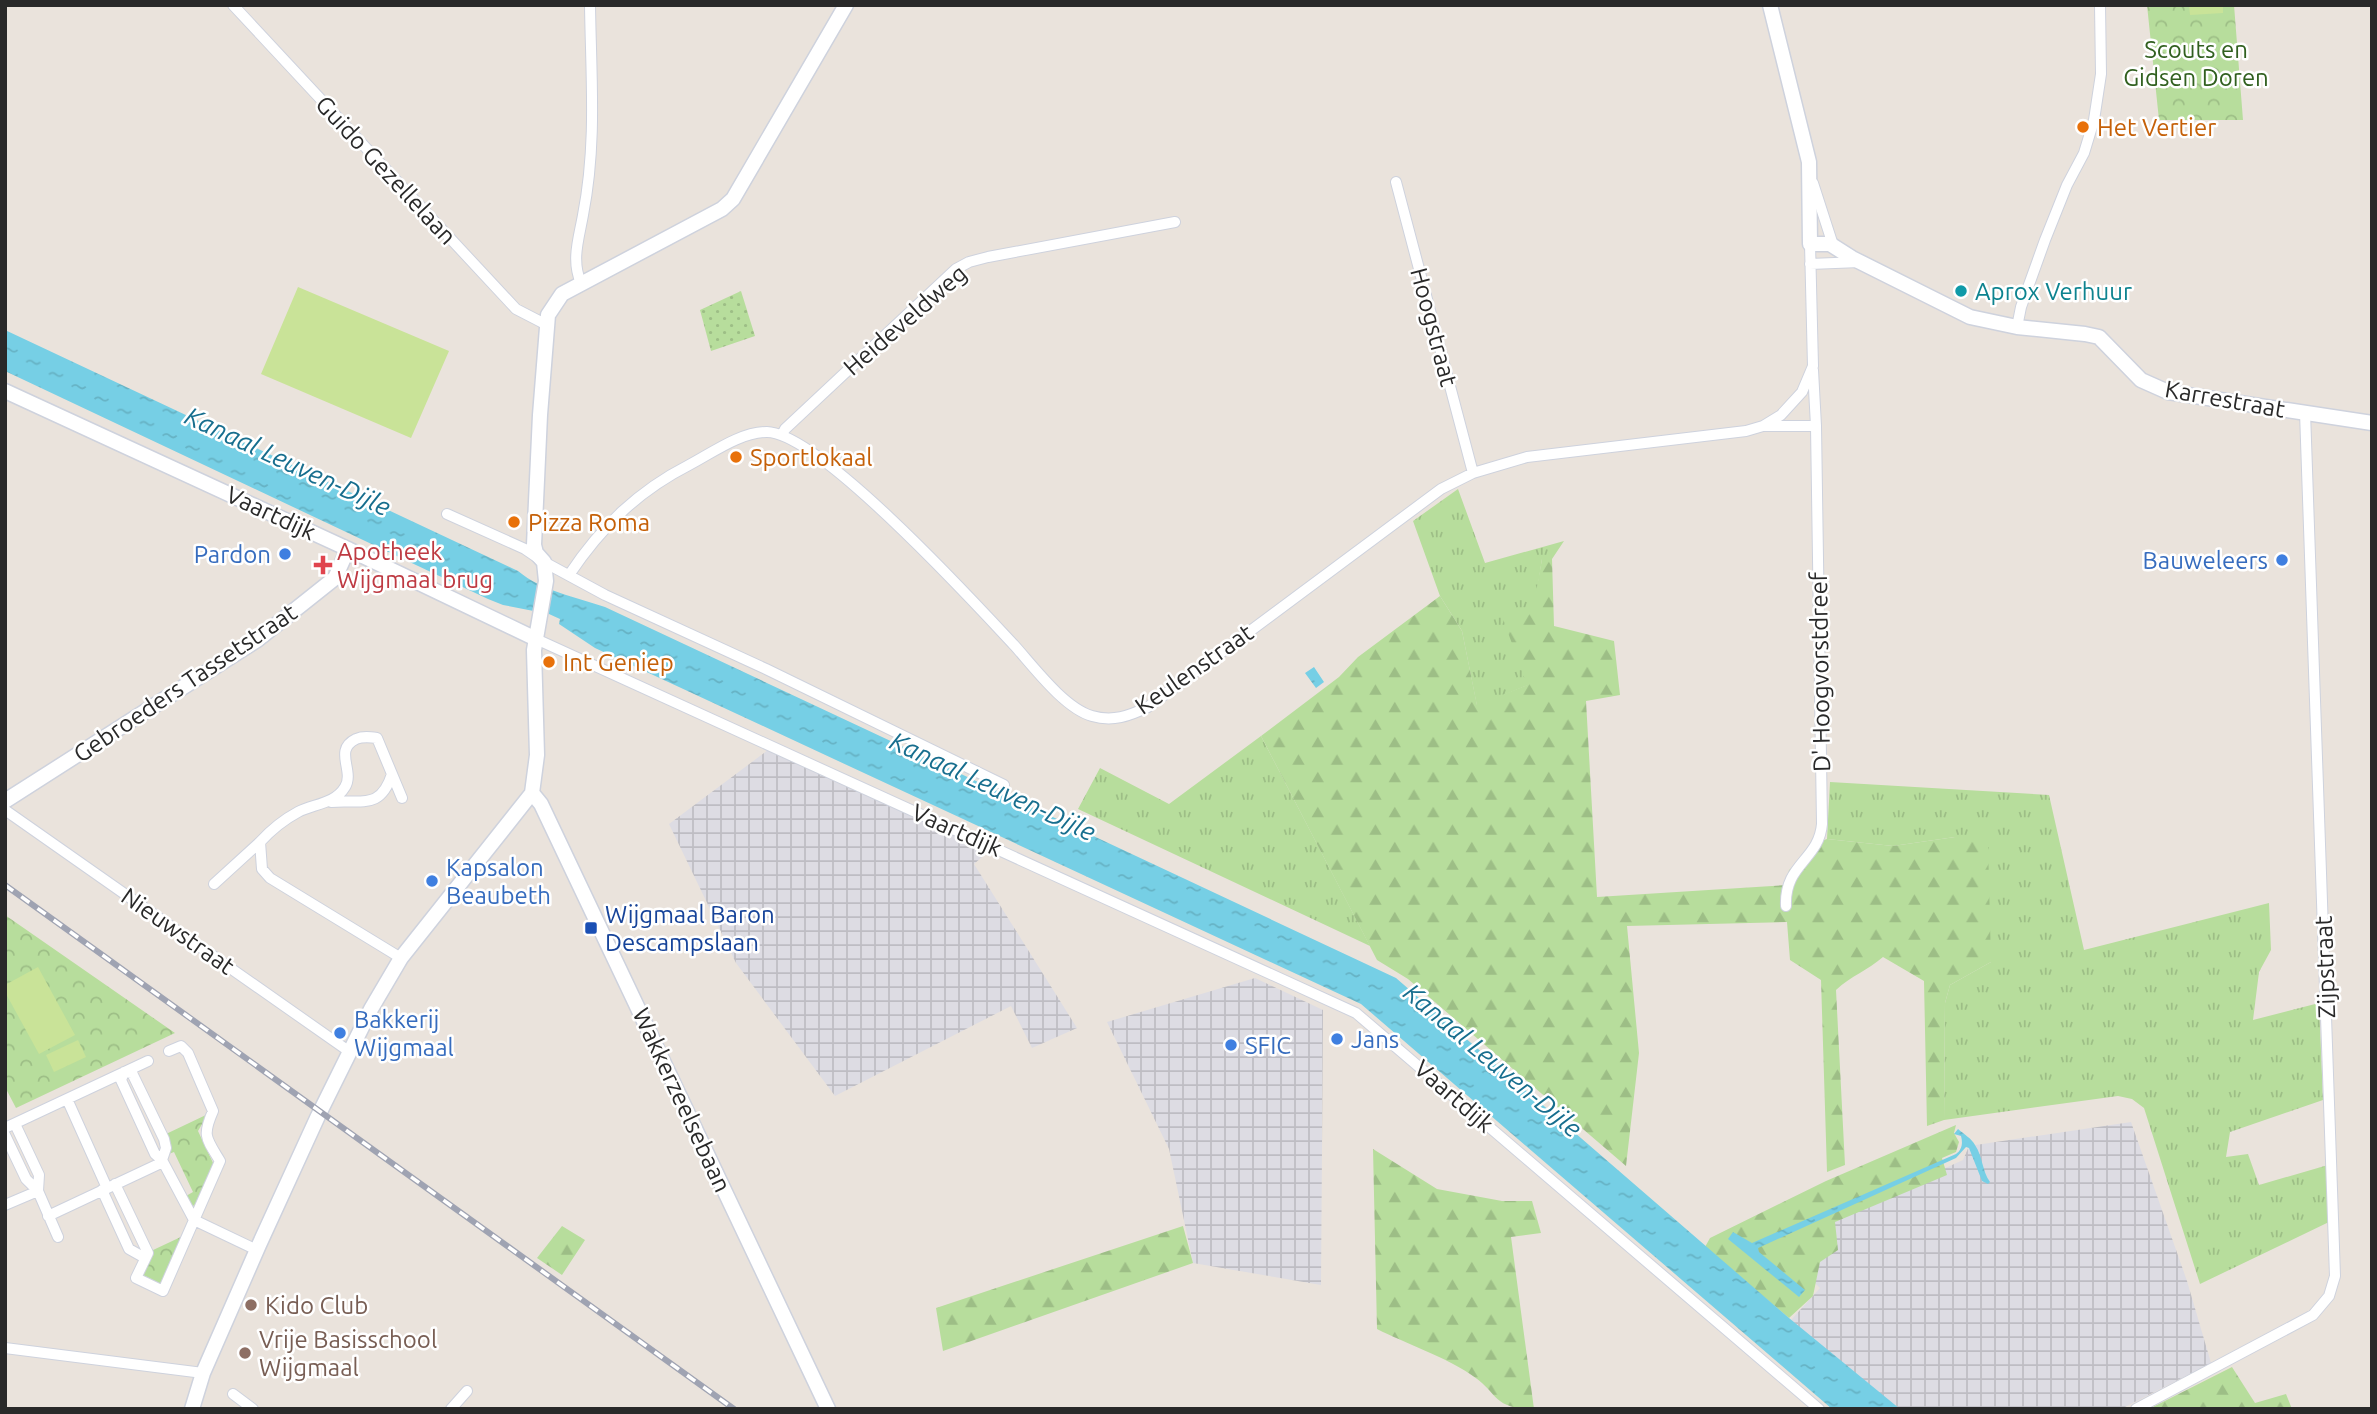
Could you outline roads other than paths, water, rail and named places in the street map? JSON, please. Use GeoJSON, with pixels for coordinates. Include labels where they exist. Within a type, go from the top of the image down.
{"type":"FeatureCollection","features":[{"type":"Feature","properties":{"kind":"street","name":"Guido Gezellelaan"},"geometry":{"type":"LineString","coordinates":[[233,5],[516,309],[547,325]]}},
{"type":"Feature","properties":{"kind":"street"},"geometry":{"type":"LineString","coordinates":[[581,283],[575,260],[591,176],[593,149],[590,5]]}},
{"type":"Feature","properties":{"kind":"street"},"geometry":{"type":"LineString","coordinates":[[192,1409],[203,1373],[257,1250],[318,1116],[371,1009],[401,958],[532,793],[537,755],[534,650],[547,581],[544,562],[536,553],[534,526],[548,315],[562,294],[722,209],[733,200],[846,5]]}},
{"type":"Feature","properties":{"kind":"street"},"geometry":{"type":"LineString","coordinates":[[1770,5],[1809,162],[1810,244]]}},
{"type":"Feature","properties":{"kind":"street"},"geometry":{"type":"LineString","coordinates":[[2017,327],[2021,307],[2045,240],[2067,185],[2084,153],[2092,128],[2101,74],[2100,5]]}},
{"type":"Feature","properties":{"kind":"street"},"geometry":{"type":"LineString","coordinates":[[1809,176],[1833,245]]}},
{"type":"Feature","properties":{"kind":"street","name":"Hoogstraat"},"geometry":{"type":"LineString","coordinates":[[1396,181],[1473,473]]}},
{"type":"Feature","properties":{"kind":"street","name":"Heideveldweg"},"geometry":{"type":"LineString","coordinates":[[782,435],[785,429],[956,269],[988,257],[1175,222]]}},
{"type":"Feature","properties":{"kind":"street","name":"Karrestraat"},"geometry":{"type":"LineString","coordinates":[[1810,244],[1833,245],[1970,317],[2017,327],[2099,337],[2141,380],[2168,392],[2372,423]]}},
{"type":"Feature","properties":{"kind":"street","name":"Keulenstraat"},"geometry":{"type":"LineString","coordinates":[[1763,426],[1816,426],[1810,244]]}},
{"type":"Feature","properties":{"kind":"street","name":"Karrestraat"},"geometry":{"type":"LineString","coordinates":[[1810,264],[1861,262]]}},
{"type":"Feature","properties":{"kind":"street","name":"Keulenstraat"},"geometry":{"type":"LineString","coordinates":[[782,435],[806,447],[897,524],[1076,708],[1091,716],[1111,719],[1127,717],[1147,707],[1441,489],[1473,473],[1527,457],[1746,431],[1763,426],[1781,415],[1802,392],[1813,366]]}},
{"type":"Feature","properties":{"kind":"street","name":"Vaartdijk"},"geometry":{"type":"LineString","coordinates":[[5,391],[536,639],[1356,1013],[1819,1409]]}},
{"type":"Feature","properties":{"kind":"street","name":"Zijpstraat"},"geometry":{"type":"LineString","coordinates":[[2136,1409],[2313,1315],[2329,1296],[2334,1276],[2305,412]]}},
{"type":"Feature","properties":{"kind":"street","name":"D' Hoogvorstdreef"},"geometry":{"type":"LineString","coordinates":[[1786,906],[1787,890],[1793,873],[1819,840],[1822,824],[1816,426]]}},
{"type":"Feature","properties":{"kind":"street"},"geometry":{"type":"LineString","coordinates":[[569,575],[613,519],[637,496],[663,478],[739,438],[767,432],[782,435]]}},
{"type":"Feature","properties":{"kind":"street"},"geometry":{"type":"LineString","coordinates":[[447,514],[525,548],[544,562],[605,595],[766,669],[1004,785]]}},
{"type":"Feature","properties":{"kind":"street","name":"Gebroeders Tassetstraat"},"geometry":{"type":"LineString","coordinates":[[5,801],[257,640],[335,578],[348,549]]}},
{"type":"Feature","properties":{"kind":"street"},"geometry":{"type":"LineString","coordinates":[[326,803],[340,794],[347,784],[345,752],[354,740],[365,737],[377,738],[402,798]]}},
{"type":"Feature","properties":{"kind":"street"},"geometry":{"type":"LineString","coordinates":[[214,884],[289,817],[326,803],[375,799],[385,791],[392,774]]}},
{"type":"Feature","properties":{"kind":"street","name":"Wakkerzeelsebaan"},"geometry":{"type":"LineString","coordinates":[[532,793],[541,804],[828,1409]]}},
{"type":"Feature","properties":{"kind":"street","name":"Nieuwstraat"},"geometry":{"type":"LineString","coordinates":[[5,810],[350,1052]]}},
{"type":"Feature","properties":{"kind":"street"},"geometry":{"type":"LineString","coordinates":[[260,842],[262,869],[270,878],[401,958]]}},
{"type":"Feature","properties":{"kind":"street"},"geometry":{"type":"LineString","coordinates":[[67,1099],[108,1188],[148,1253],[136,1278],[163,1291],[220,1161],[205,1129],[213,1111],[188,1053],[181,1046],[169,1051]]}},
{"type":"Feature","properties":{"kind":"street"},"geometry":{"type":"LineString","coordinates":[[37,1191],[39,1175],[10,1126],[148,1061]]}},
{"type":"Feature","properties":{"kind":"street"},"geometry":{"type":"LineString","coordinates":[[124,1072],[121,1080],[155,1154],[163,1161],[194,1220],[257,1250]]}},
{"type":"Feature","properties":{"kind":"street"},"geometry":{"type":"LineString","coordinates":[[5,1135],[26,1179],[37,1191],[58,1237]]}},
{"type":"Feature","properties":{"kind":"street"},"geometry":{"type":"LineString","coordinates":[[48,1216],[163,1161]]}},
{"type":"Feature","properties":{"kind":"street"},"geometry":{"type":"LineString","coordinates":[[5,1205],[37,1191]]}},
{"type":"Feature","properties":{"kind":"street"},"geometry":{"type":"LineString","coordinates":[[5,1348],[203,1373]]}},
{"type":"Feature","properties":{"kind":"street"},"geometry":{"type":"LineString","coordinates":[[451,1409],[467,1391]]}},
{"type":"Feature","properties":{"kind":"street"},"geometry":{"type":"LineString","coordinates":[[233,1394],[253,1409]]}},
{"type":"Feature","properties":{"kind":"water"},"geometry":{"type":"Polygon","coordinates":[[[5,330],[518,571],[538,584],[605,607],[1396,978],[1789,1318],[1900,1409],[1832,1409],[1361,1004],[595,648],[559,624],[560,619],[488,599],[5,371],[5,330]]]}},
{"type":"Feature","properties":{"kind":"water"},"geometry":{"type":"Polygon","coordinates":[[[1314,667],[1324,682],[1316,688],[1305,673],[1314,667]]]}},
{"type":"Feature","properties":{"kind":"water"},"geometry":{"type":"Polygon","coordinates":[[[1958,1129],[1978,1150],[1990,1182],[1988,1184],[1982,1181],[1969,1148],[1966,1147],[1956,1158],[1758,1248],[1759,1252],[1805,1290],[1799,1297],[1728,1239],[1733,1232],[1752,1243],[1956,1154],[1962,1144],[1961,1136],[1954,1134],[1958,1129]]]}},
{"type":"Feature","properties":{"kind":"railway"},"geometry":{"type":"LineString","coordinates":[[5,885],[734,1409]]}},
{"type":"Feature","properties":{"kind":"place","name":"Het Vertier"},"geometry":{"type":"Point","coordinates":[2083,127]}},
{"type":"Feature","properties":{"kind":"place","name":"Aprox Verhuur"},"geometry":{"type":"Point","coordinates":[1961,291]}},
{"type":"Feature","properties":{"kind":"place","name":"Sportlokaal"},"geometry":{"type":"Point","coordinates":[736,457]}},
{"type":"Feature","properties":{"kind":"place","name":"Pizza Roma"},"geometry":{"type":"Point","coordinates":[514,522]}},
{"type":"Feature","properties":{"kind":"place","name":"Pardon"},"geometry":{"type":"Point","coordinates":[285,554]}},
{"type":"Feature","properties":{"kind":"place","name":"Bauweleers"},"geometry":{"type":"Point","coordinates":[2282,560]}},
{"type":"Feature","properties":{"kind":"place","name":"Apotheek Wijgmaal brug"},"geometry":{"type":"Point","coordinates":[323,565]}},
{"type":"Feature","properties":{"kind":"place","name":"Int Geniep"},"geometry":{"type":"Point","coordinates":[549,662]}},
{"type":"Feature","properties":{"kind":"place","name":"Kapsalon Beaubeth"},"geometry":{"type":"Point","coordinates":[432,881]}},
{"type":"Feature","properties":{"kind":"place","name":"Wijgmaal Baron Descampslaan"},"geometry":{"type":"Point","coordinates":[591,928]}},
{"type":"Feature","properties":{"kind":"place","name":"Bakkerij Wijgmaal"},"geometry":{"type":"Point","coordinates":[340,1033]}},
{"type":"Feature","properties":{"kind":"place","name":"Jans"},"geometry":{"type":"Point","coordinates":[1337,1039]}},
{"type":"Feature","properties":{"kind":"place","name":"SFIC"},"geometry":{"type":"Point","coordinates":[1231,1045]}},
{"type":"Feature","properties":{"kind":"place","name":"Kido Club"},"geometry":{"type":"Point","coordinates":[251,1305]}},
{"type":"Feature","properties":{"kind":"place","name":"Vrije Basisschool Wijgmaal"},"geometry":{"type":"Point","coordinates":[245,1353]}},
{"type":"Feature","properties":{"kind":"park label","name":"Scouts en Gidsen Doren"},"geometry":{"type":"Point","coordinates":[2196,63]}},
{"type":"Feature","properties":{"kind":"water label","name":"Kanaal Leuven-Dijle"},"geometry":{"type":"Point","coordinates":[288,461]}},
{"type":"Feature","properties":{"kind":"water label","name":"Kanaal Leuven-Dijle"},"geometry":{"type":"Point","coordinates":[993,786]}},
{"type":"Feature","properties":{"kind":"water label","name":"Kanaal Leuven-Dijle"},"geometry":{"type":"Point","coordinates":[1493,1060]}}]}
